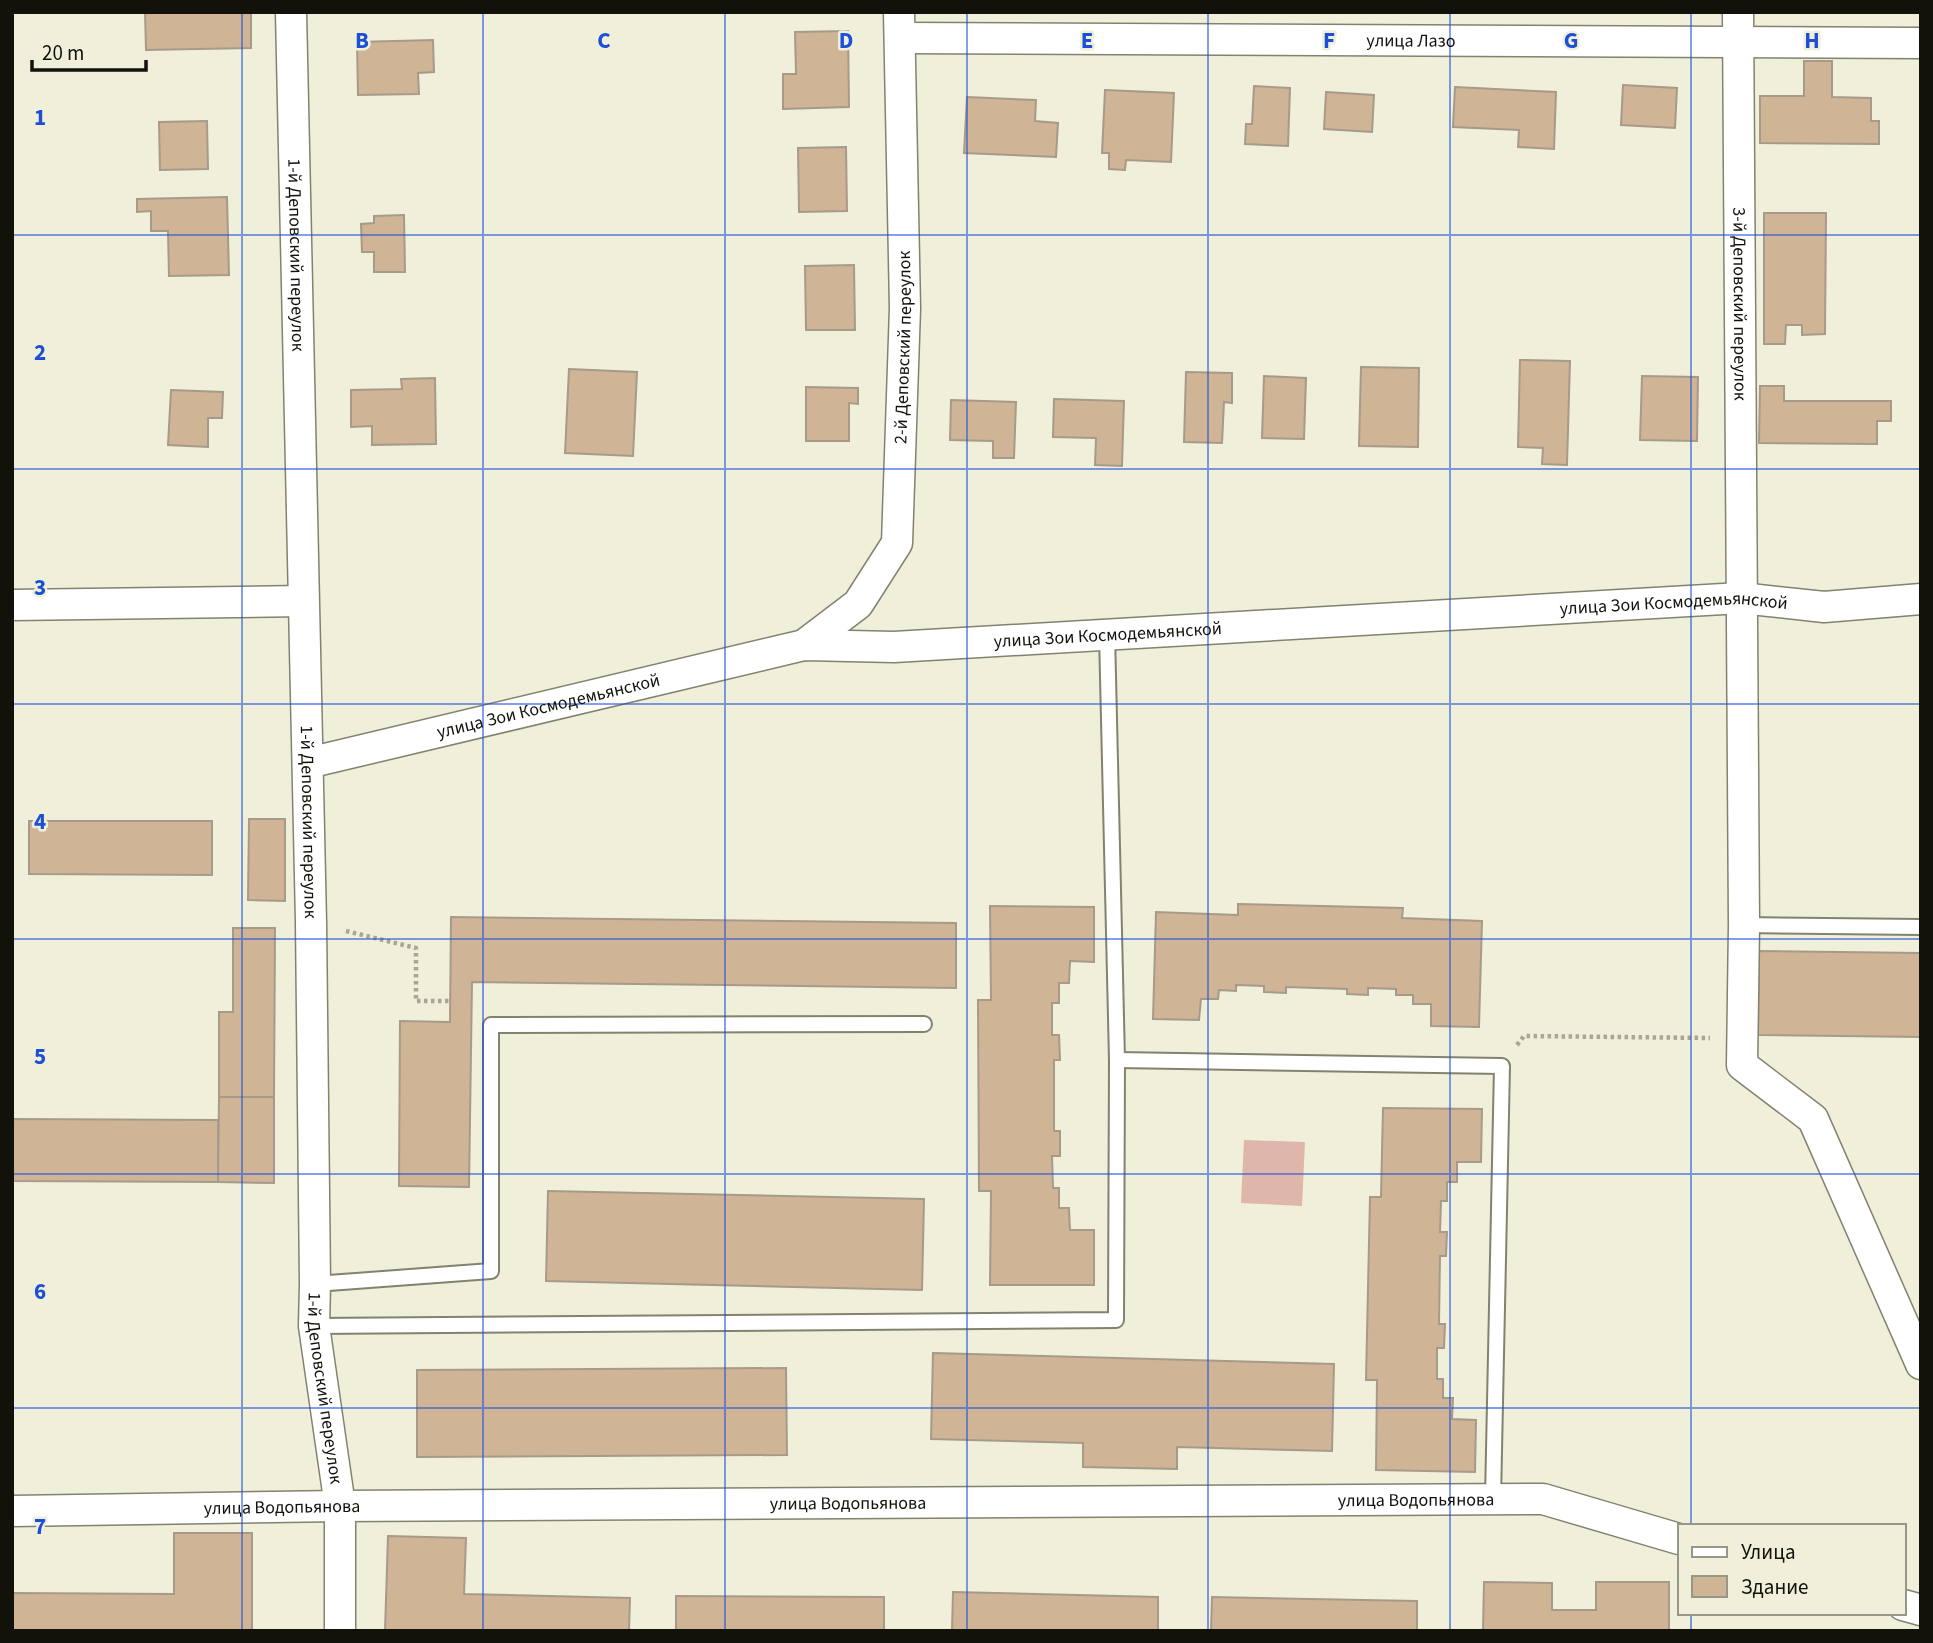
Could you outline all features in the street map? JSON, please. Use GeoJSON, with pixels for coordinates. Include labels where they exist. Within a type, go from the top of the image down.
{"type":"FeatureCollection","features":[{"type":"Feature","properties":{"kind":"street","name":"1-й Деповский переулок"},"geometry":{"type":"LineString","coordinates":[[291,12],[311,922],[314,1326],[340,1506],[340,1631]]}},
{"type":"Feature","properties":{"kind":"street","name":"3-й Деповский переулок"},"geometry":{"type":"LineString","coordinates":[[1738,12],[1744,925],[1742,1065],[1814,1119],[1921,1364]]}},
{"type":"Feature","properties":{"kind":"street","name":"улица Лазо"},"geometry":{"type":"LineString","coordinates":[[900,25],[1738,42],[1921,43]]}},
{"type":"Feature","properties":{"kind":"street","name":"2-й Деповский переулок"},"geometry":{"type":"LineString","coordinates":[[804,645],[858,604],[897,543],[905,308],[900,25]]}},
{"type":"Feature","properties":{"kind":"street","name":"улица Зои Космодемьянской"},"geometry":{"type":"LineString","coordinates":[[307,763],[804,645],[894,647],[1741,598],[1824,607],[1921,599]]}},
{"type":"Feature","properties":{"kind":"street"},"geometry":{"type":"LineString","coordinates":[[12,606],[303,601]]}},
{"type":"Feature","properties":{"kind":"street","name":"улица Водопьянова"},"geometry":{"type":"LineString","coordinates":[[12,1511],[340,1506],[1544,1499],[1678,1539]]}},
{"type":"Feature","properties":{"kind":"lane"},"geometry":{"type":"LineString","coordinates":[[314,1326],[1116,1320],[1117,1060],[1107,634]]}},
{"type":"Feature","properties":{"kind":"lane"},"geometry":{"type":"LineString","coordinates":[[1744,925],[1921,927]]}},
{"type":"Feature","properties":{"kind":"lane"},"geometry":{"type":"LineString","coordinates":[[315,1284],[492,1271],[491,1025],[924,1024]]}},
{"type":"Feature","properties":{"kind":"lane"},"geometry":{"type":"LineString","coordinates":[[1117,1060],[1502,1066],[1493,1499]]}},
{"type":"Feature","properties":{"kind":"path"},"geometry":{"type":"LineString","coordinates":[[311,922],[416,948],[416,1001],[451,1001]]}},
{"type":"Feature","properties":{"kind":"path"},"geometry":{"type":"LineString","coordinates":[[1502,1066],[1524,1036],[1743,1038]]}},
{"type":"Feature","properties":{"kind":"shaded area"},"geometry":{"type":"Polygon","coordinates":[[[1244,1140],[1305,1142],[1302,1206],[1241,1203],[1244,1140]]]}},
{"type":"Feature","properties":{"kind":"building"},"geometry":{"type":"Polygon","coordinates":[[[145,12],[251,12],[251,48],[146,50],[145,12]]]}},
{"type":"Feature","properties":{"kind":"building"},"geometry":{"type":"Polygon","coordinates":[[[848,31],[849,107],[783,109],[783,74],[796,74],[795,32],[848,31]]]}},
{"type":"Feature","properties":{"kind":"building"},"geometry":{"type":"Polygon","coordinates":[[[433,40],[434,72],[418,73],[419,94],[358,95],[357,42],[433,40]]]}},
{"type":"Feature","properties":{"kind":"building"},"geometry":{"type":"Polygon","coordinates":[[[1804,61],[1832,61],[1832,97],[1871,98],[1871,121],[1879,121],[1879,144],[1760,143],[1760,96],[1804,96],[1804,61]]]}},
{"type":"Feature","properties":{"kind":"building"},"geometry":{"type":"Polygon","coordinates":[[[1623,85],[1677,88],[1675,128],[1621,125],[1623,85]]]}},
{"type":"Feature","properties":{"kind":"building"},"geometry":{"type":"Polygon","coordinates":[[[1254,86],[1290,88],[1288,146],[1245,144],[1246,124],[1252,124],[1254,86]]]}},
{"type":"Feature","properties":{"kind":"building"},"geometry":{"type":"Polygon","coordinates":[[[1455,87],[1556,92],[1554,149],[1518,147],[1519,130],[1453,127],[1455,87]]]}},
{"type":"Feature","properties":{"kind":"building"},"geometry":{"type":"Polygon","coordinates":[[[1105,90],[1174,93],[1171,162],[1126,160],[1125,170],[1109,169],[1109,153],[1102,153],[1105,90]]]}},
{"type":"Feature","properties":{"kind":"building"},"geometry":{"type":"Polygon","coordinates":[[[1326,92],[1374,95],[1372,132],[1324,129],[1326,92]]]}},
{"type":"Feature","properties":{"kind":"building"},"geometry":{"type":"Polygon","coordinates":[[[967,97],[1036,100],[1035,121],[1058,123],[1056,157],[964,153],[967,97]]]}},
{"type":"Feature","properties":{"kind":"building"},"geometry":{"type":"Polygon","coordinates":[[[207,121],[208,169],[160,170],[159,122],[207,121]]]}},
{"type":"Feature","properties":{"kind":"building"},"geometry":{"type":"Polygon","coordinates":[[[846,147],[847,211],[799,212],[798,148],[846,147]]]}},
{"type":"Feature","properties":{"kind":"building"},"geometry":{"type":"Polygon","coordinates":[[[227,197],[229,275],[169,276],[168,231],[151,231],[151,211],[137,212],[137,199],[227,197]]]}},
{"type":"Feature","properties":{"kind":"building"},"geometry":{"type":"Polygon","coordinates":[[[1764,213],[1826,213],[1825,334],[1802,335],[1802,325],[1786,325],[1785,344],[1764,344],[1764,213]]]}},
{"type":"Feature","properties":{"kind":"building"},"geometry":{"type":"Polygon","coordinates":[[[404,215],[405,272],[374,272],[374,252],[362,252],[361,224],[374,223],[374,216],[404,215]]]}},
{"type":"Feature","properties":{"kind":"building"},"geometry":{"type":"Polygon","coordinates":[[[854,265],[855,330],[806,330],[805,266],[854,265]]]}},
{"type":"Feature","properties":{"kind":"building"},"geometry":{"type":"Polygon","coordinates":[[[1520,360],[1570,361],[1567,465],[1542,464],[1543,448],[1518,447],[1520,360]]]}},
{"type":"Feature","properties":{"kind":"building"},"geometry":{"type":"Polygon","coordinates":[[[1361,367],[1419,368],[1418,447],[1359,446],[1361,367]]]}},
{"type":"Feature","properties":{"kind":"building"},"geometry":{"type":"Polygon","coordinates":[[[569,369],[637,372],[633,456],[565,453],[569,369]]]}},
{"type":"Feature","properties":{"kind":"building"},"geometry":{"type":"Polygon","coordinates":[[[1186,372],[1232,373],[1232,403],[1224,402],[1222,443],[1184,442],[1186,372]]]}},
{"type":"Feature","properties":{"kind":"building"},"geometry":{"type":"Polygon","coordinates":[[[1264,376],[1306,378],[1304,439],[1262,438],[1264,376]]]}},
{"type":"Feature","properties":{"kind":"building"},"geometry":{"type":"Polygon","coordinates":[[[1642,376],[1698,377],[1697,441],[1640,440],[1642,376]]]}},
{"type":"Feature","properties":{"kind":"building"},"geometry":{"type":"Polygon","coordinates":[[[435,378],[436,444],[372,445],[372,426],[351,427],[351,390],[402,389],[401,379],[435,378]]]}},
{"type":"Feature","properties":{"kind":"building"},"geometry":{"type":"Polygon","coordinates":[[[1760,386],[1784,386],[1784,401],[1891,401],[1891,421],[1877,421],[1877,444],[1759,443],[1760,386]]]}},
{"type":"Feature","properties":{"kind":"building"},"geometry":{"type":"Polygon","coordinates":[[[806,387],[858,388],[858,404],[849,403],[849,441],[806,441],[806,387]]]}},
{"type":"Feature","properties":{"kind":"building"},"geometry":{"type":"Polygon","coordinates":[[[171,390],[223,392],[222,418],[208,418],[208,447],[168,445],[171,390]]]}},
{"type":"Feature","properties":{"kind":"building"},"geometry":{"type":"Polygon","coordinates":[[[1054,399],[1124,401],[1122,466],[1095,465],[1096,438],[1053,437],[1054,399]]]}},
{"type":"Feature","properties":{"kind":"building"},"geometry":{"type":"Polygon","coordinates":[[[951,400],[1016,402],[1014,458],[993,458],[993,441],[950,440],[951,400]]]}},
{"type":"Feature","properties":{"kind":"building"},"geometry":{"type":"Polygon","coordinates":[[[249,819],[285,819],[285,901],[248,900],[249,819]]]}},
{"type":"Feature","properties":{"kind":"building"},"geometry":{"type":"Polygon","coordinates":[[[29,821],[212,821],[212,875],[29,874],[29,821]]]}},
{"type":"Feature","properties":{"kind":"building"},"geometry":{"type":"Polygon","coordinates":[[[1238,904],[1403,908],[1402,918],[1482,921],[1479,1027],[1431,1026],[1431,1004],[1413,1004],[1413,995],[1396,995],[1396,989],[1368,988],[1368,995],[1347,994],[1347,989],[1286,987],[1286,993],[1264,992],[1264,986],[1236,985],[1236,991],[1219,990],[1218,999],[1201,999],[1199,1020],[1153,1019],[1156,912],[1238,915],[1238,904]]]}},
{"type":"Feature","properties":{"kind":"building"},"geometry":{"type":"Polygon","coordinates":[[[990,906],[1094,907],[1094,962],[1070,961],[1069,983],[1059,983],[1059,1003],[1052,1003],[1052,1035],[1059,1035],[1060,1060],[1054,1060],[1054,1131],[1060,1131],[1060,1156],[1052,1156],[1053,1188],[1059,1188],[1059,1208],[1069,1208],[1070,1230],[1094,1230],[1094,1285],[990,1285],[991,1191],[979,1191],[978,1000],[991,1000],[990,906]]]}},
{"type":"Feature","properties":{"kind":"building"},"geometry":{"type":"Polygon","coordinates":[[[451,917],[956,923],[956,988],[472,982],[469,1187],[399,1186],[400,1021],[450,1022],[451,917]]]}},
{"type":"Feature","properties":{"kind":"building"},"geometry":{"type":"Polygon","coordinates":[[[233,928],[275,928],[274,1097],[219,1097],[219,1012],[233,1012],[233,928]]]}},
{"type":"Feature","properties":{"kind":"building"},"geometry":{"type":"Polygon","coordinates":[[[1759,951],[1921,953],[1921,1037],[1758,1035],[1759,951]]]}},
{"type":"Feature","properties":{"kind":"building"},"geometry":{"type":"Polygon","coordinates":[[[219,1097],[274,1097],[274,1183],[218,1182],[219,1097]]]}},
{"type":"Feature","properties":{"kind":"building"},"geometry":{"type":"Polygon","coordinates":[[[1383,1108],[1482,1109],[1481,1162],[1457,1162],[1457,1182],[1447,1182],[1447,1201],[1441,1201],[1440,1232],[1447,1232],[1446,1256],[1440,1256],[1439,1324],[1445,1324],[1444,1348],[1437,1348],[1437,1379],[1443,1379],[1443,1398],[1453,1398],[1452,1419],[1476,1420],[1475,1472],[1376,1470],[1377,1380],[1366,1380],[1370,1197],[1381,1197],[1383,1108]]]}},
{"type":"Feature","properties":{"kind":"building"},"geometry":{"type":"Polygon","coordinates":[[[12,1119],[218,1120],[218,1182],[12,1181],[12,1119]]]}},
{"type":"Feature","properties":{"kind":"building"},"geometry":{"type":"Polygon","coordinates":[[[548,1191],[924,1199],[922,1290],[546,1281],[548,1191]]]}},
{"type":"Feature","properties":{"kind":"building"},"geometry":{"type":"Polygon","coordinates":[[[933,1353],[1334,1364],[1332,1451],[1177,1447],[1177,1469],[1083,1467],[1083,1443],[931,1439],[933,1353]]]}},
{"type":"Feature","properties":{"kind":"building"},"geometry":{"type":"Polygon","coordinates":[[[786,1368],[787,1455],[417,1457],[417,1370],[786,1368]]]}},
{"type":"Feature","properties":{"kind":"building"},"geometry":{"type":"Polygon","coordinates":[[[174,1533],[252,1533],[252,1631],[12,1631],[12,1593],[174,1594],[174,1533]]]}},
{"type":"Feature","properties":{"kind":"building"},"geometry":{"type":"Polygon","coordinates":[[[388,1536],[466,1538],[464,1594],[630,1598],[629,1631],[385,1631],[388,1536]]]}},
{"type":"Feature","properties":{"kind":"building"},"geometry":{"type":"Polygon","coordinates":[[[1484,1582],[1552,1583],[1552,1610],[1596,1610],[1596,1582],[1669,1582],[1669,1631],[1483,1631],[1484,1582]]]}},
{"type":"Feature","properties":{"kind":"building"},"geometry":{"type":"Polygon","coordinates":[[[953,1592],[1158,1597],[1158,1631],[952,1631],[953,1592]]]}},
{"type":"Feature","properties":{"kind":"building"},"geometry":{"type":"Polygon","coordinates":[[[676,1596],[884,1597],[884,1631],[676,1631],[676,1596]]]}},
{"type":"Feature","properties":{"kind":"building"},"geometry":{"type":"Polygon","coordinates":[[[1212,1597],[1417,1601],[1417,1631],[1211,1631],[1212,1597]]]}}]}
